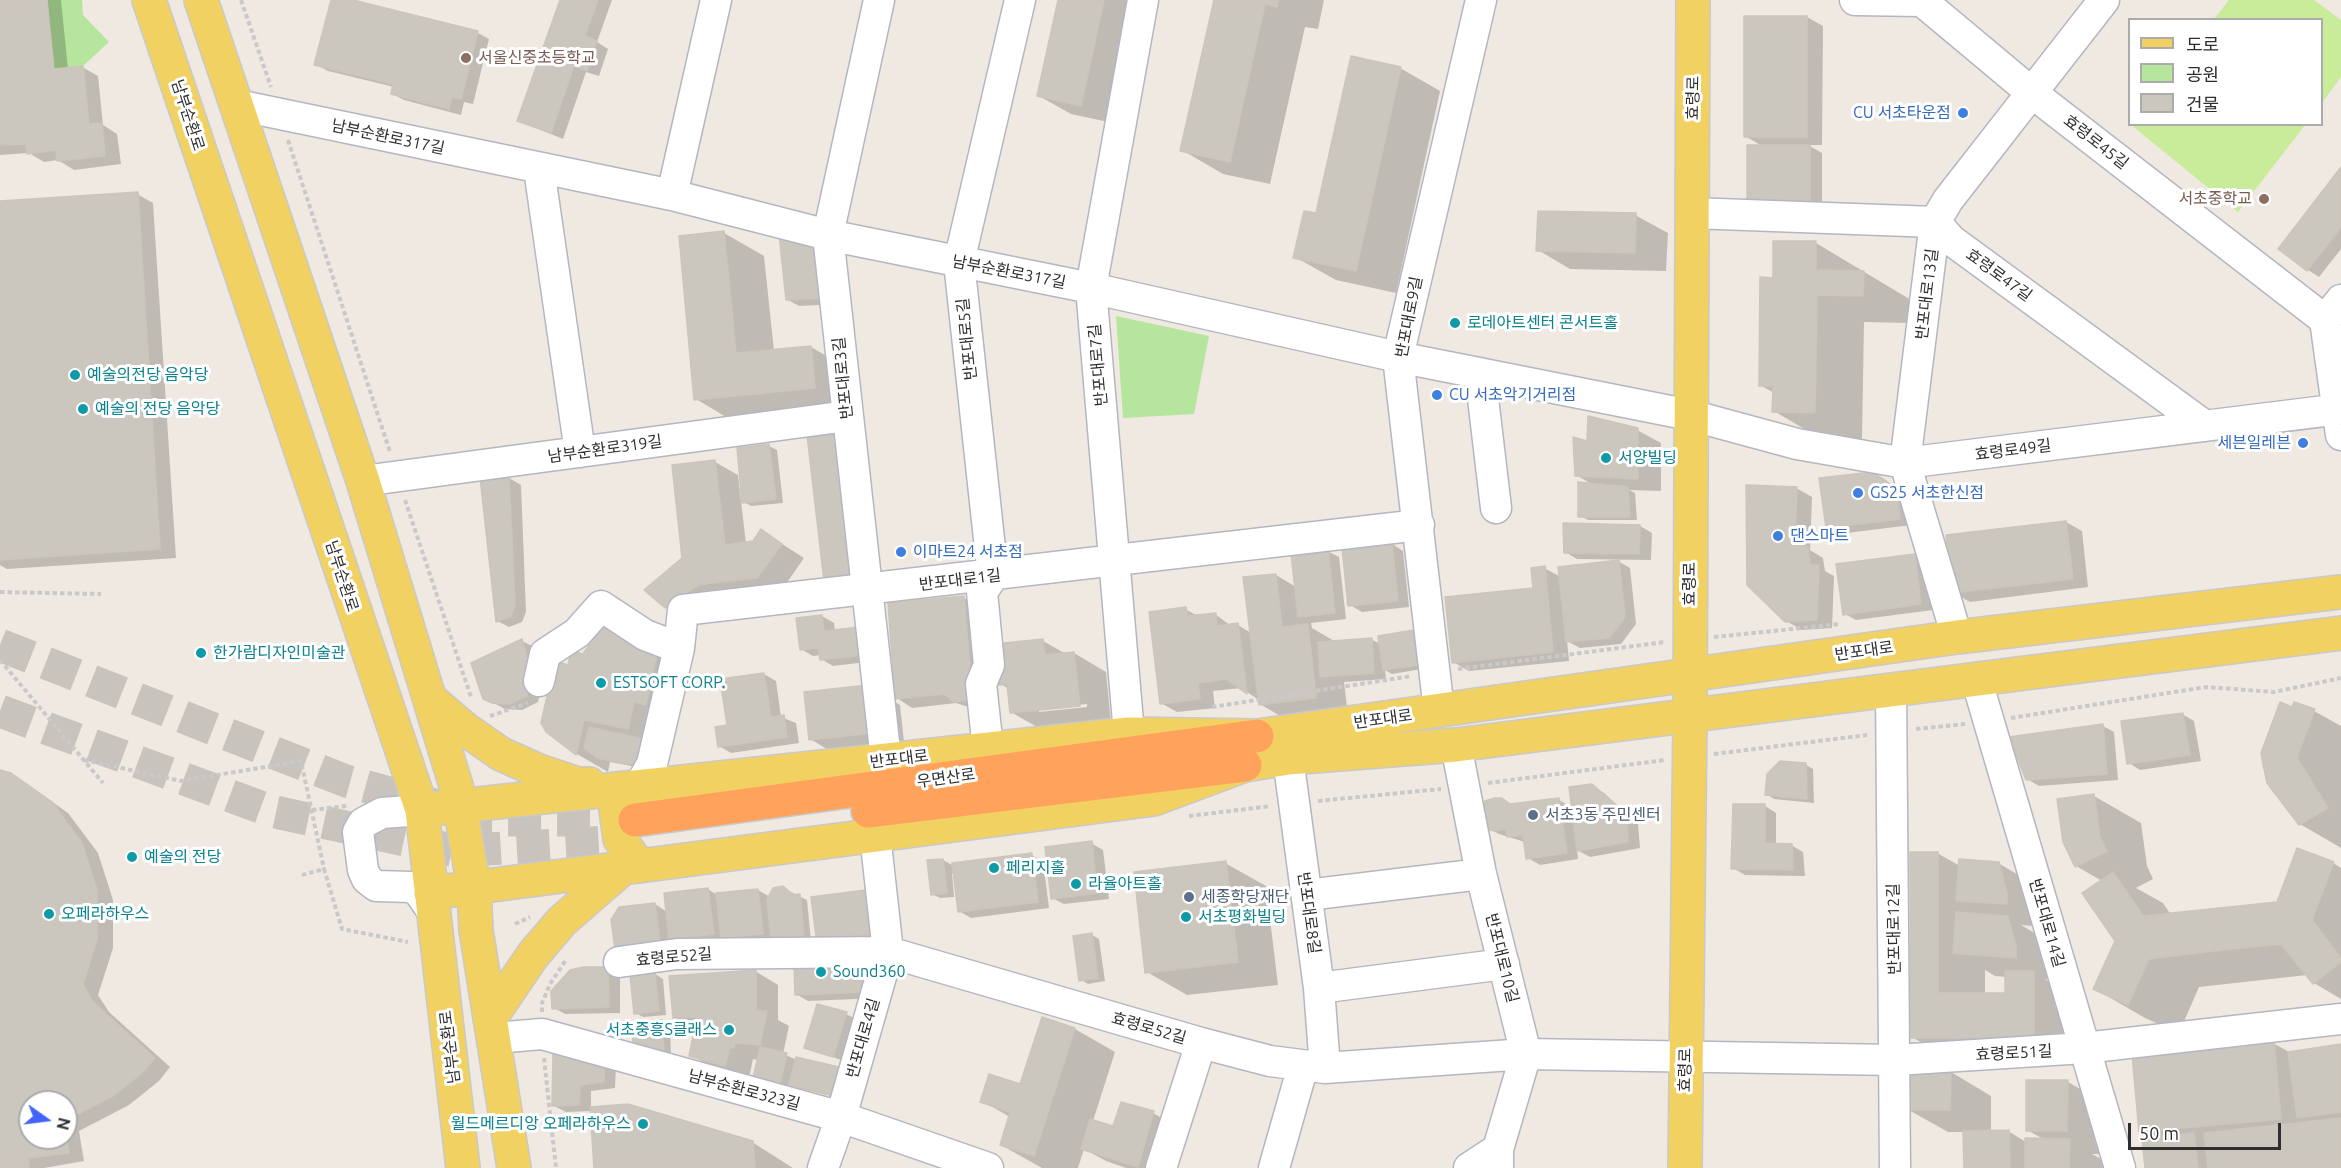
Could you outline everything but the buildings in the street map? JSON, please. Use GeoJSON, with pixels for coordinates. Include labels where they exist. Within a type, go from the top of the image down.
{"type":"FeatureCollection","features":[{"type":"Feature","properties":{"kind":"highway","name":"우면산로"},"geometry":{"type":"LineString","coordinates":[[634,849],[1251,750]]}},
{"type":"Feature","properties":{"kind":"main road","name":"남부순환로"},"geometry":{"type":"LineString","coordinates":[[149,0],[422,810],[463,1168]]}},
{"type":"Feature","properties":{"kind":"main road"},"geometry":{"type":"LineString","coordinates":[[201,0],[363,482],[431,699],[461,806],[474,887],[476,930],[514,1168]]}},
{"type":"Feature","properties":{"kind":"main road","name":"효령로"},"geometry":{"type":"LineString","coordinates":[[1684,1168],[1690,715],[1693,0]]}},
{"type":"Feature","properties":{"kind":"main road","name":"반포대로"},"geometry":{"type":"LineString","coordinates":[[432,902],[474,887],[634,849],[875,835],[1154,798],[1251,750],[1439,711],[1690,677],[1957,637],[2341,592]]}},
{"type":"Feature","properties":{"kind":"main road","name":"반포대로"},"geometry":{"type":"LineString","coordinates":[[422,810],[1129,734],[1251,750],[1288,758],[1456,745],[2341,633]]}},
{"type":"Feature","properties":{"kind":"main road"},"geometry":{"type":"LineString","coordinates":[[431,699],[465,729],[501,753],[538,771],[578,784],[639,787]]}},
{"type":"Feature","properties":{"kind":"main road"},"geometry":{"type":"LineString","coordinates":[[493,1027],[533,955],[562,921],[634,849],[620,839],[616,810],[618,801],[639,787]]}},
{"type":"Feature","properties":{"kind":"street"},"geometry":{"type":"LineString","coordinates":[[672,195],[716,0]]}},
{"type":"Feature","properties":{"kind":"street","name":"반포대로3길"},"geometry":{"type":"LineString","coordinates":[[879,0],[828,235],[886,760]]}},
{"type":"Feature","properties":{"kind":"street","name":"반포대로5길"},"geometry":{"type":"LineString","coordinates":[[993,576],[959,262],[1020,0]]}},
{"type":"Feature","properties":{"kind":"street","name":"반포대로7길"},"geometry":{"type":"LineString","coordinates":[[1129,734],[1091,288],[1143,0]]}},
{"type":"Feature","properties":{"kind":"street","name":"반포대로9길"},"geometry":{"type":"LineString","coordinates":[[1439,711],[1398,357],[1481,0]]}},
{"type":"Feature","properties":{"kind":"street","name":"효령로45길"},"geometry":{"type":"LineString","coordinates":[[1855,0],[1922,1],[2032,93],[2333,310]]}},
{"type":"Feature","properties":{"kind":"street","name":"반포대로13길"},"geometry":{"type":"LineString","coordinates":[[1957,637],[1905,464],[1935,222],[1948,200],[2104,0]]}},
{"type":"Feature","properties":{"kind":"street","name":"남부순환로317길"},"geometry":{"type":"LineString","coordinates":[[237,105],[672,195],[828,235],[1091,288],[1398,357],[1690,415]]}},
{"type":"Feature","properties":{"kind":"street"},"geometry":{"type":"LineString","coordinates":[[539,169],[580,452]]}},
{"type":"Feature","properties":{"kind":"street"},"geometry":{"type":"LineString","coordinates":[[1692,213],[1935,222]]}},
{"type":"Feature","properties":{"kind":"street","name":"효령로47길"},"geometry":{"type":"LineString","coordinates":[[1935,222],[1951,240],[2205,426]]}},
{"type":"Feature","properties":{"kind":"street"},"geometry":{"type":"LineString","coordinates":[[2333,310],[2340,418]]}},
{"type":"Feature","properties":{"kind":"street"},"geometry":{"type":"LineString","coordinates":[[1480,373],[1496,508]]}},
{"type":"Feature","properties":{"kind":"street","name":"효령로49길"},"geometry":{"type":"LineString","coordinates":[[1690,415],[1797,444],[1905,464],[2205,426],[2340,418]]}},
{"type":"Feature","properties":{"kind":"street","name":"남부순환로319길"},"geometry":{"type":"LineString","coordinates":[[363,482],[847,416]]}},
{"type":"Feature","properties":{"kind":"street","name":"반포대로1길"},"geometry":{"type":"LineString","coordinates":[[639,787],[652,764],[679,648],[683,610],[868,591],[1419,525]]}},
{"type":"Feature","properties":{"kind":"street"},"geometry":{"type":"LineString","coordinates":[[988,748],[981,684],[989,665],[982,592],[993,576]]}},
{"type":"Feature","properties":{"kind":"street"},"geometry":{"type":"LineString","coordinates":[[539,681],[544,654],[577,633],[601,606],[645,635],[679,648]]}},
{"type":"Feature","properties":{"kind":"street","name":"반포대로14길"},"geometry":{"type":"LineString","coordinates":[[1976,678],[2120,1168]]}},
{"type":"Feature","properties":{"kind":"street","name":"반포대로12길"},"geometry":{"type":"LineString","coordinates":[[1891,690],[1896,1060],[1895,1168]]}},
{"type":"Feature","properties":{"kind":"street","name":"반포대로10길"},"geometry":{"type":"LineString","coordinates":[[1456,745],[1481,874],[1526,1054]]}},
{"type":"Feature","properties":{"kind":"street","name":"반포대로8길"},"geometry":{"type":"LineString","coordinates":[[1288,758],[1319,988],[1315,1067]]}},
{"type":"Feature","properties":{"kind":"street"},"geometry":{"type":"LineString","coordinates":[[422,810],[382,813],[363,823],[358,832],[363,870],[367,879],[376,886],[411,887],[432,902]]}},
{"type":"Feature","properties":{"kind":"street","name":"반포대로4길"},"geometry":{"type":"LineString","coordinates":[[823,1168],[841,1117],[888,952],[875,835]]}},
{"type":"Feature","properties":{"kind":"street"},"geometry":{"type":"LineString","coordinates":[[1307,896],[1481,874]]}},
{"type":"Feature","properties":{"kind":"street","name":"효령로52길"},"geometry":{"type":"LineString","coordinates":[[619,962],[677,954],[888,952],[1201,1043],[1270,1061],[1315,1067],[1526,1054],[1686,1057]]}},
{"type":"Feature","properties":{"kind":"street"},"geometry":{"type":"LineString","coordinates":[[1319,988],[1504,964]]}},
{"type":"Feature","properties":{"kind":"street","name":"효령로51길"},"geometry":{"type":"LineString","coordinates":[[1686,1057],[1896,1060],[2084,1048],[2341,1019]]}},
{"type":"Feature","properties":{"kind":"street","name":"남부순환로323길"},"geometry":{"type":"LineString","coordinates":[[493,1027],[542,1034],[841,1117],[988,1168]]}},
{"type":"Feature","properties":{"kind":"street"},"geometry":{"type":"LineString","coordinates":[[1161,1168],[1201,1043]]}},
{"type":"Feature","properties":{"kind":"street"},"geometry":{"type":"LineString","coordinates":[[1469,1168],[1498,1159],[1526,1054]]}},
{"type":"Feature","properties":{"kind":"street"},"geometry":{"type":"LineString","coordinates":[[1274,1168],[1315,1067]]}},
{"type":"Feature","properties":{"kind":"path"},"geometry":{"type":"LineString","coordinates":[[241,0],[469,695],[476,702]]}},
{"type":"Feature","properties":{"kind":"path"},"geometry":{"type":"LineString","coordinates":[[0,592],[101,594]]}},
{"type":"Feature","properties":{"kind":"path"},"geometry":{"type":"LineString","coordinates":[[0,660],[103,783]]}},
{"type":"Feature","properties":{"kind":"path"},"geometry":{"type":"LineString","coordinates":[[489,716],[530,702],[539,681]]}},
{"type":"Feature","properties":{"kind":"path"},"geometry":{"type":"LineString","coordinates":[[482,709],[498,721]]}},
{"type":"Feature","properties":{"kind":"path"},"geometry":{"type":"LineString","coordinates":[[84,760],[182,781],[301,760],[324,869],[342,929],[408,942]]}},
{"type":"Feature","properties":{"kind":"path"},"geometry":{"type":"LineString","coordinates":[[302,875],[324,869]]}},
{"type":"Feature","properties":{"kind":"green space"},"geometry":{"type":"Polygon","coordinates":[[[47,0],[82,0],[83,15],[109,42],[83,66],[54,69],[47,0]]]}},
{"type":"Feature","properties":{"kind":"green space"},"geometry":{"type":"Polygon","coordinates":[[[2229,0],[2314,0],[2341,20],[2341,77],[2323,102],[2323,18],[2215,18],[2229,0]]]}},
{"type":"Feature","properties":{"kind":"green space"},"geometry":{"type":"Polygon","coordinates":[[[2132,126],[2304,126],[2238,212],[2132,126]]]}},
{"type":"Feature","properties":{"kind":"green space"},"geometry":{"type":"Polygon","coordinates":[[[1116,316],[1209,336],[1194,414],[1123,418],[1116,316]]]}},
{"type":"Feature","properties":{"kind":"tunnel"},"geometry":{"type":"LineString","coordinates":[[0,645],[346,781],[491,820],[635,820]]}},
{"type":"Feature","properties":{"kind":"tunnel"},"geometry":{"type":"LineString","coordinates":[[0,711],[271,811],[456,851],[624,841]]}},
{"type":"Feature","properties":{"kind":"place","name":"서울신중초등학교"},"geometry":{"type":"Point","coordinates":[466,58]}},
{"type":"Feature","properties":{"kind":"place","name":"CU 서초타운점"},"geometry":{"type":"Point","coordinates":[1963,113]}},
{"type":"Feature","properties":{"kind":"place","name":"서초중학교"},"geometry":{"type":"Point","coordinates":[2264,199]}},
{"type":"Feature","properties":{"kind":"place","name":"로데아트센터 콘서트홀"},"geometry":{"type":"Point","coordinates":[1455,323]}},
{"type":"Feature","properties":{"kind":"place","name":"예술의전당 음악당"},"geometry":{"type":"Point","coordinates":[75,375]}},
{"type":"Feature","properties":{"kind":"place","name":"CU 서초악기거리점"},"geometry":{"type":"Point","coordinates":[1437,395]}},
{"type":"Feature","properties":{"kind":"place","name":"예술의 전당 음악당"},"geometry":{"type":"Point","coordinates":[83,409]}},
{"type":"Feature","properties":{"kind":"place","name":"세븐일레븐"},"geometry":{"type":"Point","coordinates":[2303,443]}},
{"type":"Feature","properties":{"kind":"place","name":"서양빌딩"},"geometry":{"type":"Point","coordinates":[1606,458]}},
{"type":"Feature","properties":{"kind":"place","name":"GS25 서초한신점"},"geometry":{"type":"Point","coordinates":[1858,493]}},
{"type":"Feature","properties":{"kind":"place","name":"댄스마트"},"geometry":{"type":"Point","coordinates":[1778,536]}},
{"type":"Feature","properties":{"kind":"place","name":"이마트24 서초점"},"geometry":{"type":"Point","coordinates":[901,552]}},
{"type":"Feature","properties":{"kind":"place","name":"한가람디자인미술관"},"geometry":{"type":"Point","coordinates":[201,653]}},
{"type":"Feature","properties":{"kind":"place","name":"ESTSOFT CORP."},"geometry":{"type":"Point","coordinates":[601,683]}},
{"type":"Feature","properties":{"kind":"place","name":"서초3동 주민센터"},"geometry":{"type":"Point","coordinates":[1533,815]}},
{"type":"Feature","properties":{"kind":"place","name":"예술의 전당"},"geometry":{"type":"Point","coordinates":[132,857]}},
{"type":"Feature","properties":{"kind":"place","name":"페리지홀"},"geometry":{"type":"Point","coordinates":[994,868]}},
{"type":"Feature","properties":{"kind":"place","name":"라율아트홀"},"geometry":{"type":"Point","coordinates":[1076,884]}},
{"type":"Feature","properties":{"kind":"place","name":"세종학당재단"},"geometry":{"type":"Point","coordinates":[1189,897]}},
{"type":"Feature","properties":{"kind":"place","name":"오페라하우스"},"geometry":{"type":"Point","coordinates":[49,914]}},
{"type":"Feature","properties":{"kind":"place","name":"서초평화빌딩"},"geometry":{"type":"Point","coordinates":[1186,917]}},
{"type":"Feature","properties":{"kind":"place","name":"Sound360"},"geometry":{"type":"Point","coordinates":[821,972]}},
{"type":"Feature","properties":{"kind":"place","name":"서초중흥S클래스"},"geometry":{"type":"Point","coordinates":[729,1030]}},
{"type":"Feature","properties":{"kind":"place","name":"월드메르디앙 오페라하우스"},"geometry":{"type":"Point","coordinates":[643,1124]}}]}
